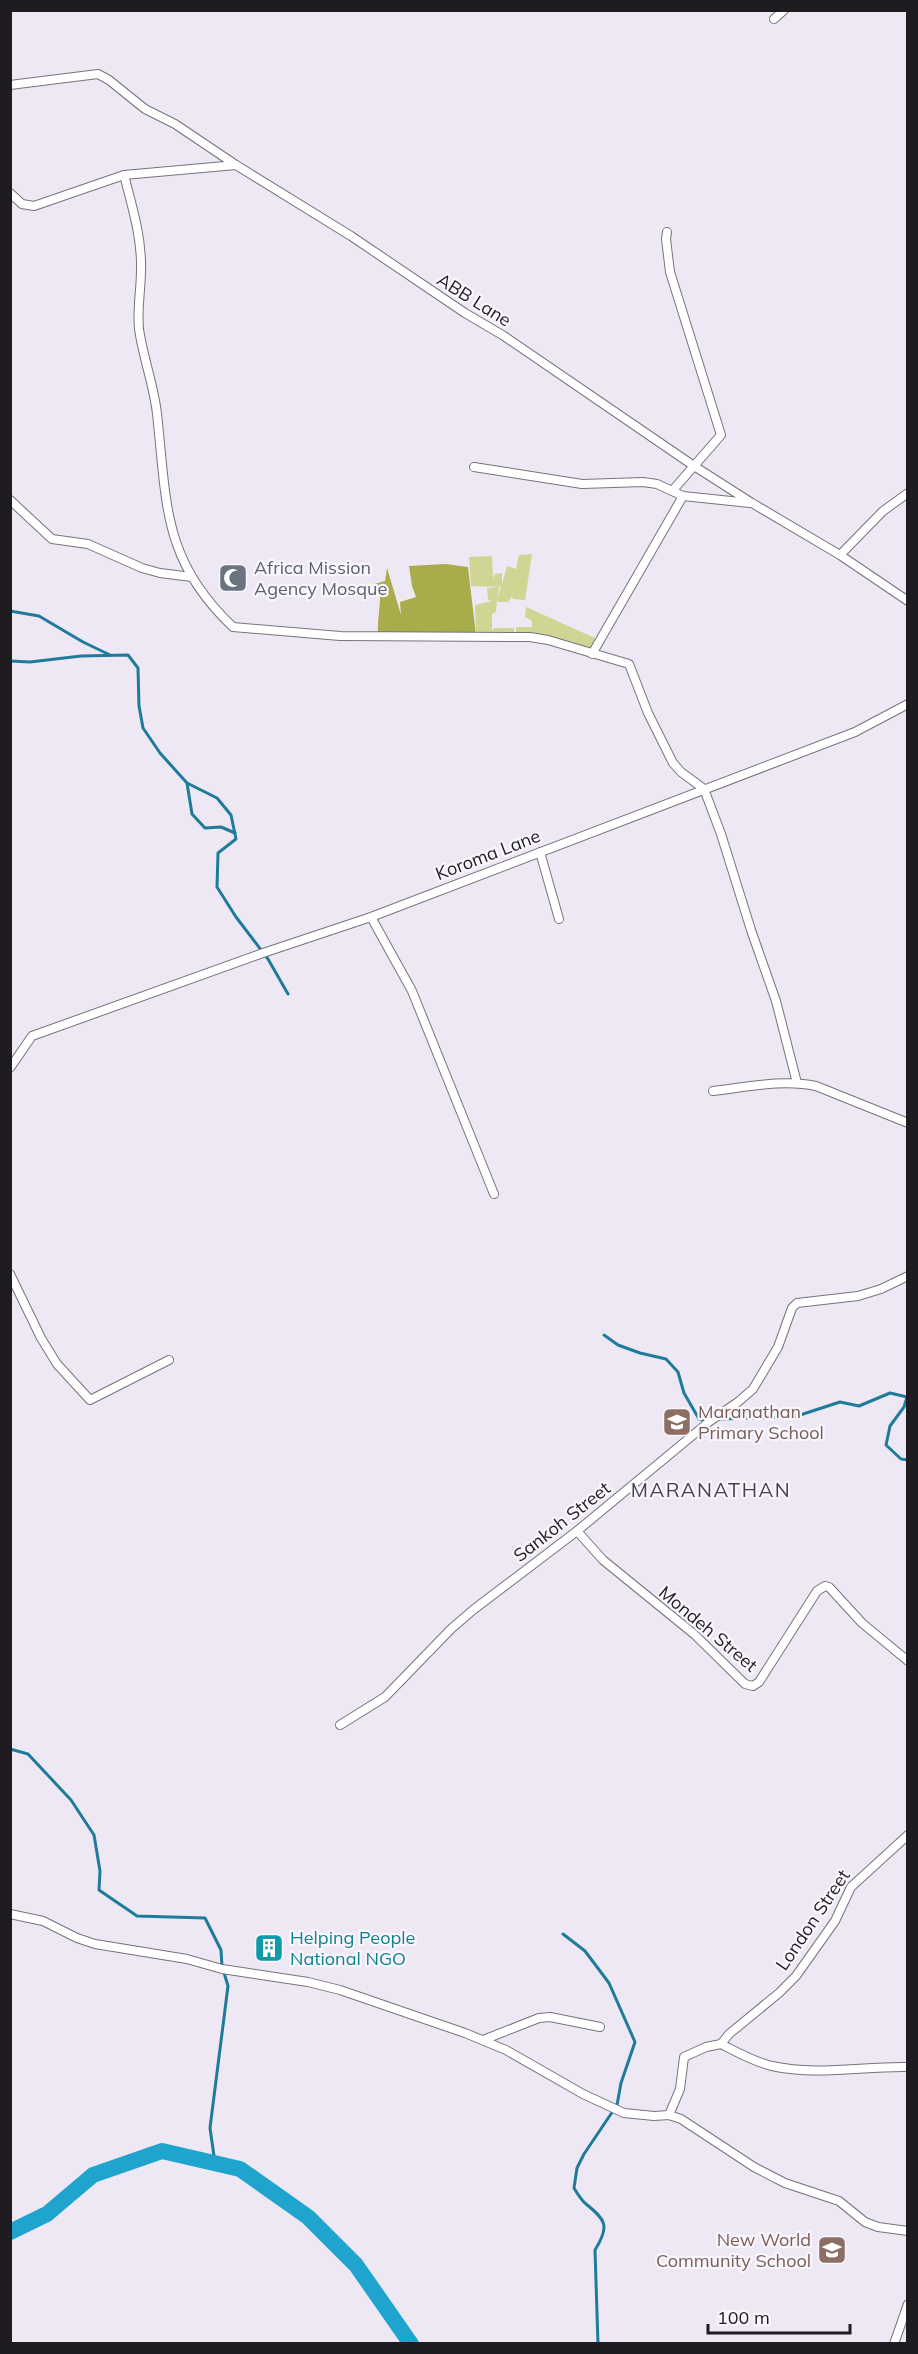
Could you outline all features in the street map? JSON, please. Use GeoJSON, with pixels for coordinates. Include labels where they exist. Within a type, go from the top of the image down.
{"type":"FeatureCollection","features":[{"type":"Feature","properties":{"kind":"street"},"geometry":{"type":"LineString","coordinates":[[774,19],[784,10]]}},
{"type":"Feature","properties":{"kind":"street","name":"ABB Lane"},"geometry":{"type":"LineString","coordinates":[[10,85],[98,74],[109,80],[145,109],[175,124],[236,165],[351,236],[465,313],[504,336],[694,466],[840,555],[908,601]]}},
{"type":"Feature","properties":{"kind":"street"},"geometry":{"type":"LineString","coordinates":[[10,193],[22,204],[34,206],[124,175],[236,165]]}},
{"type":"Feature","properties":{"kind":"street"},"geometry":{"type":"LineString","coordinates":[[124,175],[139,244],[141,269],[139,326],[157,411],[168,519],[174,540],[192,577],[206,597],[233,627],[352,636],[530,637],[548,640],[629,664],[648,713],[674,763],[681,772],[704,789],[776,1001],[797,1083]]}},
{"type":"Feature","properties":{"kind":"street"},"geometry":{"type":"LineString","coordinates":[[667,232],[670,273],[721,435],[673,490]]}},
{"type":"Feature","properties":{"kind":"street"},"geometry":{"type":"LineString","coordinates":[[474,467],[582,484],[643,482],[657,484],[683,496],[752,503]]}},
{"type":"Feature","properties":{"kind":"street"},"geometry":{"type":"LineString","coordinates":[[840,555],[877,517],[908,493]]}},
{"type":"Feature","properties":{"kind":"street"},"geometry":{"type":"LineString","coordinates":[[592,654],[683,496]]}},
{"type":"Feature","properties":{"kind":"street"},"geometry":{"type":"LineString","coordinates":[[10,500],[52,539],[88,544],[142,568],[192,577]]}},
{"type":"Feature","properties":{"kind":"street","name":"Koroma Lane"},"geometry":{"type":"LineString","coordinates":[[10,1068],[32,1036],[263,953],[371,917],[855,732],[908,704]]}},
{"type":"Feature","properties":{"kind":"street"},"geometry":{"type":"LineString","coordinates":[[540,852],[559,919]]}},
{"type":"Feature","properties":{"kind":"street"},"geometry":{"type":"LineString","coordinates":[[371,917],[412,991],[495,1194]]}},
{"type":"Feature","properties":{"kind":"street"},"geometry":{"type":"LineString","coordinates":[[713,1091],[797,1083],[816,1086],[908,1123]]}},
{"type":"Feature","properties":{"kind":"street"},"geometry":{"type":"LineString","coordinates":[[10,1274],[57,1364],[90,1400],[169,1360]]}},
{"type":"Feature","properties":{"kind":"street","name":"Sankoh Street"},"geometry":{"type":"LineString","coordinates":[[340,1725],[385,1696],[473,1610],[577,1531],[710,1421],[753,1389],[778,1347],[792,1308],[796,1303],[858,1296],[908,1276]]}},
{"type":"Feature","properties":{"kind":"street","name":"Mondeh Street"},"geometry":{"type":"LineString","coordinates":[[577,1531],[603,1560],[694,1634],[746,1684],[753,1686],[759,1682],[821,1587],[829,1587],[862,1623],[908,1661]]}},
{"type":"Feature","properties":{"kind":"street","name":"London Street"},"geometry":{"type":"LineString","coordinates":[[669,2115],[680,2089],[684,2057],[706,2047],[721,2044],[729,2034],[779,1994],[796,1976],[835,1921],[851,1887],[908,1835]]}},
{"type":"Feature","properties":{"kind":"street"},"geometry":{"type":"LineString","coordinates":[[10,1914],[43,1921],[95,1944],[187,1959],[222,1970],[308,1982],[340,1990],[483,2040],[624,2113],[669,2115],[696,2128],[754,2167],[785,2183],[839,2201],[865,2222],[878,2227],[908,2231]]}},
{"type":"Feature","properties":{"kind":"street"},"geometry":{"type":"LineString","coordinates":[[483,2040],[539,2018],[550,2017],[600,2027]]}},
{"type":"Feature","properties":{"kind":"street"},"geometry":{"type":"LineString","coordinates":[[721,2044],[770,2066],[792,2070],[832,2071],[908,2067]]}},
{"type":"Feature","properties":{"kind":"street"},"geometry":{"type":"LineString","coordinates":[[894,2343],[908,2304]]}},
{"type":"Feature","properties":{"kind":"green space"},"geometry":{"type":"Polygon","coordinates":[[[532,554],[525,600],[513,599],[512,596],[508,602],[498,602],[497,599],[496,612],[492,614],[492,631],[494,628],[514,628],[514,635],[476,635],[475,605],[492,601],[488,600],[487,588],[499,587],[498,596],[501,587],[471,586],[469,557],[492,556],[493,579],[495,574],[502,573],[502,584],[507,566],[516,569],[519,555],[532,554]]]}},
{"type":"Feature","properties":{"kind":"green space"},"geometry":{"type":"Polygon","coordinates":[[[526,607],[595,638],[590,651],[571,641],[571,645],[516,634],[516,627],[532,627],[532,621],[525,617],[526,607]]]}},
{"type":"Feature","properties":{"kind":"shaded area"},"geometry":{"type":"Polygon","coordinates":[[[446,564],[468,567],[476,635],[378,635],[380,590],[374,589],[374,584],[385,581],[387,568],[401,615],[400,602],[416,597],[409,566],[446,564]]]}},
{"type":"Feature","properties":{"kind":"waterway"},"geometry":{"type":"LineString","coordinates":[[10,611],[39,616],[110,655]]}},
{"type":"Feature","properties":{"kind":"waterway"},"geometry":{"type":"LineString","coordinates":[[10,661],[30,662],[81,656],[128,655],[138,668],[139,706],[143,728],[160,753],[187,783],[217,798],[231,815],[236,839],[218,853],[217,887],[236,917],[268,959],[288,994]]}},
{"type":"Feature","properties":{"kind":"waterway"},"geometry":{"type":"LineString","coordinates":[[187,783],[192,814],[205,828],[221,827],[235,833]]}},
{"type":"Feature","properties":{"kind":"waterway"},"geometry":{"type":"LineString","coordinates":[[604,1335],[618,1345],[666,1359],[678,1372],[684,1393],[699,1419],[709,1421]]}},
{"type":"Feature","properties":{"kind":"waterway"},"geometry":{"type":"LineString","coordinates":[[719,1419],[794,1417],[840,1402],[859,1406],[890,1393],[907,1397],[904,1407],[890,1426],[886,1445],[901,1459],[908,1460]]}},
{"type":"Feature","properties":{"kind":"waterway"},"geometry":{"type":"LineString","coordinates":[[10,1749],[28,1754],[71,1800],[94,1835],[100,1871],[99,1890],[137,1916],[205,1918],[221,1950],[222,1966],[228,1986],[210,2128],[215,2163]]}},
{"type":"Feature","properties":{"kind":"waterway"},"geometry":{"type":"LineString","coordinates":[[563,1934],[585,1951],[609,1983],[635,2042],[621,2083],[617,2105],[584,2154],[577,2168],[574,2188],[582,2201],[602,2219],[604,2224],[603,2235],[595,2250],[598,2344]]}},
{"type":"Feature","properties":{"kind":"waterway"},"geometry":{"type":"LineString","coordinates":[[10,2232],[47,2214],[93,2175],[162,2151],[240,2169],[308,2217],[356,2265],[411,2344]]}},
{"type":"Feature","properties":{"kind":"place","name":"Africa Mission Agency Mosque"},"geometry":{"type":"Point","coordinates":[233,578]}},
{"type":"Feature","properties":{"kind":"place","name":"Maranathan Primary School"},"geometry":{"type":"Point","coordinates":[677,1422]}},
{"type":"Feature","properties":{"kind":"place","name":"Helping People National NGO"},"geometry":{"type":"Point","coordinates":[269,1948]}},
{"type":"Feature","properties":{"kind":"place","name":"New World Community School"},"geometry":{"type":"Point","coordinates":[832,2250]}},
{"type":"Feature","properties":{"kind":"district","name":"MARANATHAN"},"geometry":{"type":"Point","coordinates":[711,1490]}}]}
